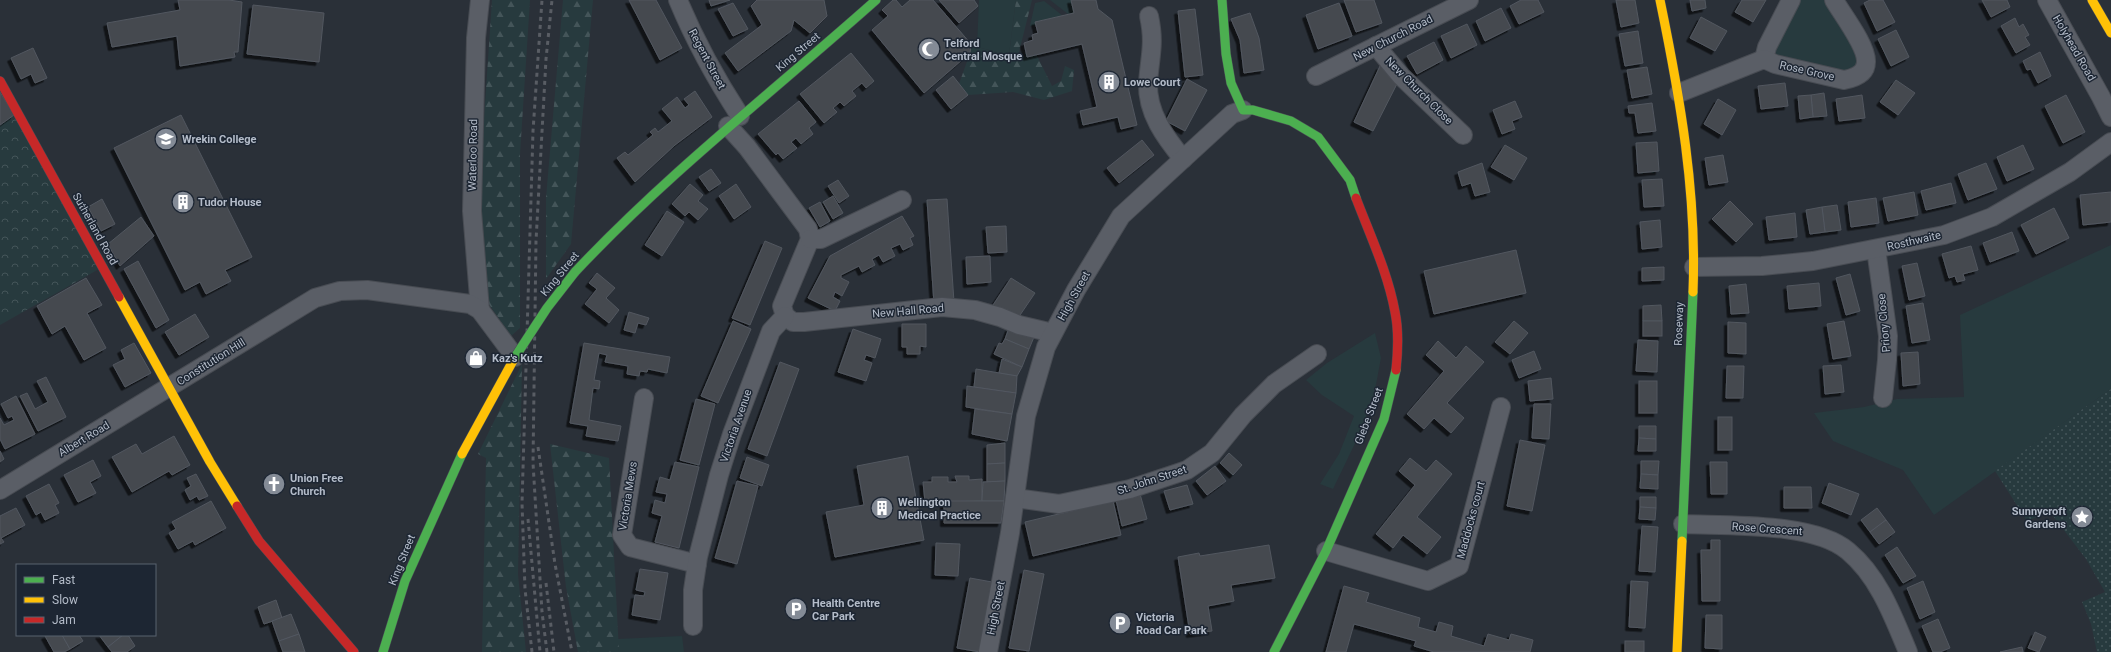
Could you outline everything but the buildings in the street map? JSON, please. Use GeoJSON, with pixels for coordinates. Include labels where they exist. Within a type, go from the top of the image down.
{"type":"FeatureCollection","features":[{"type":"Feature","properties":{"kind":"street","name":"Waterloo Road"},"geometry":{"type":"LineString","coordinates":[[480,0],[476,38],[472,211],[480,310]]}},
{"type":"Feature","properties":{"kind":"street","name":"Regent Street"},"geometry":{"type":"LineString","coordinates":[[678,0],[690,30],[718,84],[734,121]]}},
{"type":"Feature","properties":{"kind":"street","name":"King Street"},"geometry":{"type":"LineString","coordinates":[[383,652],[405,581],[452,473],[490,400],[515,357],[547,308],[599,246],[661,185],[876,0]]}},
{"type":"Feature","properties":{"kind":"street"},"geometry":{"type":"LineString","coordinates":[[1222,0],[1226,54],[1231,83],[1243,110]]}},
{"type":"Feature","properties":{"kind":"street","name":"New Church Road"},"geometry":{"type":"LineString","coordinates":[[1316,76],[1469,0]]}},
{"type":"Feature","properties":{"kind":"street","name":"Roseway"},"geometry":{"type":"LineString","coordinates":[[1660,0],[1679,93],[1690,180],[1694,268],[1677,652]]}},
{"type":"Feature","properties":{"kind":"street"},"geometry":{"type":"LineString","coordinates":[[1679,93],[1764,59],[1767,47],[1791,0]]}},
{"type":"Feature","properties":{"kind":"street","name":"Rose Grove"},"geometry":{"type":"LineString","coordinates":[[1764,59],[1775,64],[1844,80],[1855,78],[1863,71],[1866,62],[1864,50],[1834,0]]}},
{"type":"Feature","properties":{"kind":"street","name":"Holyhead Road"},"geometry":{"type":"LineString","coordinates":[[2046,0],[2106,93],[2111,117]]}},
{"type":"Feature","properties":{"kind":"street"},"geometry":{"type":"LineString","coordinates":[[2092,0],[2111,33]]}},
{"type":"Feature","properties":{"kind":"street"},"geometry":{"type":"LineString","coordinates":[[1149,16],[1153,38],[1148,84],[1150,102],[1155,118],[1164,136],[1183,159]]}},
{"type":"Feature","properties":{"kind":"street","name":"New Church Close"},"geometry":{"type":"LineString","coordinates":[[1376,46],[1401,76],[1463,135]]}},
{"type":"Feature","properties":{"kind":"street","name":"Sutherland Road"},"geometry":{"type":"LineString","coordinates":[[0,81],[168,388]]}},
{"type":"Feature","properties":{"kind":"street","name":"High Street"},"geometry":{"type":"LineString","coordinates":[[988,652],[1015,498],[1026,416],[1046,347],[1076,290],[1121,216],[1232,114],[1243,110]]}},
{"type":"Feature","properties":{"kind":"street","name":"Glebe Street"},"geometry":{"type":"LineString","coordinates":[[1243,110],[1253,110],[1291,120],[1318,137],[1350,180],[1383,270],[1395,312],[1398,347],[1393,386],[1384,419],[1326,551],[1274,652]]}},
{"type":"Feature","properties":{"kind":"street"},"geometry":{"type":"LineString","coordinates":[[734,121],[747,147],[808,229],[810,239],[782,306],[785,316]]}},
{"type":"Feature","properties":{"kind":"street","name":"Rosthwaite"},"geometry":{"type":"LineString","coordinates":[[1694,268],[1770,266],[1813,261],[1944,234],[1992,217],[2070,172],[2111,142]]}},
{"type":"Feature","properties":{"kind":"street"},"geometry":{"type":"LineString","coordinates":[[810,239],[821,238],[902,200]]}},
{"type":"Feature","properties":{"kind":"street","name":"Priory Close"},"geometry":{"type":"LineString","coordinates":[[1876,249],[1888,336],[1883,398]]}},
{"type":"Feature","properties":{"kind":"street","name":"Constitution Hill"},"geometry":{"type":"LineString","coordinates":[[354,652],[259,541],[210,462],[168,388],[314,298],[333,293],[367,290],[468,304],[480,310]]}},
{"type":"Feature","properties":{"kind":"street","name":"New Hall Road"},"geometry":{"type":"LineString","coordinates":[[785,316],[793,322],[804,322],[942,307],[975,310],[1000,317],[1018,325],[1053,333]]}},
{"type":"Feature","properties":{"kind":"street"},"geometry":{"type":"LineString","coordinates":[[480,310],[515,357]]}},
{"type":"Feature","properties":{"kind":"street","name":"Victoria Avenue"},"geometry":{"type":"LineString","coordinates":[[693,626],[693,590],[697,564],[719,475],[732,434],[771,331],[785,316]]}},
{"type":"Feature","properties":{"kind":"street","name":"St. John Street"},"geometry":{"type":"LineString","coordinates":[[1015,498],[1059,504],[1130,489],[1187,470],[1212,453],[1242,415],[1274,384],[1317,354]]}},
{"type":"Feature","properties":{"kind":"street","name":"Albert Road"},"geometry":{"type":"LineString","coordinates":[[0,490],[168,388]]}},
{"type":"Feature","properties":{"kind":"street","name":"Victoria Mews"},"geometry":{"type":"LineString","coordinates":[[644,398],[622,535],[630,546],[697,564]]}},
{"type":"Feature","properties":{"kind":"street","name":"Maddocks court"},"geometry":{"type":"LineString","coordinates":[[1326,551],[1428,581],[1459,566],[1501,407]]}},
{"type":"Feature","properties":{"kind":"street","name":"Rose Crescent"},"geometry":{"type":"LineString","coordinates":[[1683,524],[1800,530],[1824,537],[1848,551],[1864,568],[1891,611],[1908,652]]}},
{"type":"Feature","properties":{"kind":"street","name":"Glebe Street"},"geometry":{"type":"LineString","coordinates":[[1278,652],[1282,639]]}},
{"type":"Feature","properties":{"kind":"green space"},"geometry":{"type":"Polygon","coordinates":[[[492,0],[530,0],[520,154],[520,328],[511,336],[488,303],[478,209],[492,0]]]}},
{"type":"Feature","properties":{"kind":"green space"},"geometry":{"type":"Polygon","coordinates":[[[563,0],[593,0],[571,244],[546,279],[546,198],[563,0]]]}},
{"type":"Feature","properties":{"kind":"green space"},"geometry":{"type":"Polygon","coordinates":[[[979,0],[1016,0],[1009,55],[977,47],[979,0]]]}},
{"type":"Feature","properties":{"kind":"green space"},"geometry":{"type":"Polygon","coordinates":[[[1016,0],[1032,0],[1018,56],[1027,57],[1036,54],[1052,86],[1061,81],[1065,66],[1074,70],[1072,91],[1044,100],[1013,92],[968,95],[959,84],[970,53],[971,44],[973,43],[977,47],[1009,55],[1016,0]]]}},
{"type":"Feature","properties":{"kind":"green space"},"geometry":{"type":"Polygon","coordinates":[[[1050,0],[1071,0],[1074,13],[1068,14],[1050,0]]]}},
{"type":"Feature","properties":{"kind":"green space"},"geometry":{"type":"Polygon","coordinates":[[[1799,0],[1826,0],[1858,52],[1857,64],[1850,72],[1777,56],[1774,53],[1799,0]]]}},
{"type":"Feature","properties":{"kind":"green space"},"geometry":{"type":"Polygon","coordinates":[[[1044,1],[1063,16],[1035,22],[1036,25],[1030,26],[1035,3],[1044,1]]]}},
{"type":"Feature","properties":{"kind":"green space"},"geometry":{"type":"Polygon","coordinates":[[[14,115],[99,269],[0,325],[0,125],[14,115]]]}},
{"type":"Feature","properties":{"kind":"green space"},"geometry":{"type":"Polygon","coordinates":[[[2111,245],[2111,389],[1934,515],[1903,470],[1833,441],[1814,413],[1864,407],[1897,399],[1964,397],[1960,315],[2111,245]]]}},
{"type":"Feature","properties":{"kind":"green space"},"geometry":{"type":"Polygon","coordinates":[[[1375,333],[1381,358],[1374,395],[1360,433],[1333,489],[1320,484],[1339,454],[1354,416],[1322,395],[1306,380],[1327,363],[1375,333]]]}},
{"type":"Feature","properties":{"kind":"green space"},"geometry":{"type":"Polygon","coordinates":[[[522,364],[518,575],[526,652],[482,652],[486,458],[478,454],[522,364]]]}},
{"type":"Feature","properties":{"kind":"green space","name":"Sunnycroft Gardens"},"geometry":{"type":"Polygon","coordinates":[[[2111,389],[2111,652],[2097,652],[2091,624],[2082,602],[2105,592],[2086,559],[2050,512],[2027,521],[1995,471],[2111,389]]]}},
{"type":"Feature","properties":{"kind":"green space"},"geometry":{"type":"Polygon","coordinates":[[[550,444],[609,458],[619,652],[578,652],[566,587],[550,444]]]}},
{"type":"Feature","properties":{"kind":"green space"},"geometry":{"type":"Polygon","coordinates":[[[682,636],[684,652],[619,652],[617,639],[682,636]]]}},
{"type":"Feature","properties":{"kind":"railway"},"geometry":{"type":"LineString","coordinates":[[532,652],[525,589],[522,503],[533,131],[542,0]]}},
{"type":"Feature","properties":{"kind":"railway"},"geometry":{"type":"LineString","coordinates":[[547,652],[542,612],[533,463],[536,241],[546,59],[552,0]]}},
{"type":"Feature","properties":{"kind":"railway"},"geometry":{"type":"LineString","coordinates":[[538,447],[555,564],[572,652]]}},
{"type":"Feature","properties":{"kind":"railway"},"geometry":{"type":"LineString","coordinates":[[528,519],[540,652]]}},
{"type":"Feature","properties":{"kind":"railway"},"geometry":{"type":"LineString","coordinates":[[546,583],[554,652]]}},
{"type":"Feature","properties":{"kind":"traffic: fast"},"geometry":{"type":"LineString","coordinates":[[575,272],[647,200],[684,166],[876,0]]}},
{"type":"Feature","properties":{"kind":"traffic: fast"},"geometry":{"type":"LineString","coordinates":[[1222,0],[1226,54],[1231,83],[1243,110],[1253,110],[1291,121],[1318,137],[1350,180],[1356,198]]}},
{"type":"Feature","properties":{"kind":"traffic: fast"},"geometry":{"type":"LineString","coordinates":[[515,357],[547,308],[575,272]]}},
{"type":"Feature","properties":{"kind":"traffic: fast"},"geometry":{"type":"LineString","coordinates":[[1682,541],[1693,292]]}},
{"type":"Feature","properties":{"kind":"traffic: fast"},"geometry":{"type":"LineString","coordinates":[[1274,652],[1326,551],[1384,419],[1396,370]]}},
{"type":"Feature","properties":{"kind":"traffic: fast"},"geometry":{"type":"LineString","coordinates":[[383,652],[405,581],[462,454]]}},
{"type":"Feature","properties":{"kind":"traffic: slow"},"geometry":{"type":"LineString","coordinates":[[1660,0],[1686,145],[1690,182],[1694,255],[1693,292]]}},
{"type":"Feature","properties":{"kind":"traffic: slow"},"geometry":{"type":"LineString","coordinates":[[2092,0],[2111,33]]}},
{"type":"Feature","properties":{"kind":"traffic: slow"},"geometry":{"type":"LineString","coordinates":[[119,297],[210,462],[237,506]]}},
{"type":"Feature","properties":{"kind":"traffic: slow"},"geometry":{"type":"LineString","coordinates":[[462,454],[515,357]]}},
{"type":"Feature","properties":{"kind":"traffic: slow"},"geometry":{"type":"LineString","coordinates":[[1677,652],[1682,541]]}},
{"type":"Feature","properties":{"kind":"traffic: jam"},"geometry":{"type":"LineString","coordinates":[[0,81],[119,297]]}},
{"type":"Feature","properties":{"kind":"traffic: jam"},"geometry":{"type":"LineString","coordinates":[[1356,198],[1378,254],[1392,297],[1398,334],[1396,370]]}},
{"type":"Feature","properties":{"kind":"traffic: jam"},"geometry":{"type":"LineString","coordinates":[[237,506],[259,541],[354,652]]}},
{"type":"Feature","properties":{"kind":"place","name":"Telford Central Mosque"},"geometry":{"type":"Point","coordinates":[929,49]}},
{"type":"Feature","properties":{"kind":"place","name":"Lowe Court"},"geometry":{"type":"Point","coordinates":[1109,82]}},
{"type":"Feature","properties":{"kind":"place","name":"Wrekin College"},"geometry":{"type":"Point","coordinates":[166,139]}},
{"type":"Feature","properties":{"kind":"place","name":"Tudor House"},"geometry":{"type":"Point","coordinates":[183,202]}},
{"type":"Feature","properties":{"kind":"place","name":"Kaz's Kutz"},"geometry":{"type":"Point","coordinates":[476,358]}},
{"type":"Feature","properties":{"kind":"place","name":"Union Free Church"},"geometry":{"type":"Point","coordinates":[274,484]}},
{"type":"Feature","properties":{"kind":"place","name":"Wellington Medical Practice"},"geometry":{"type":"Point","coordinates":[882,508]}},
{"type":"Feature","properties":{"kind":"place","name":"Sunnycroft Gardens"},"geometry":{"type":"Point","coordinates":[2082,517]}},
{"type":"Feature","properties":{"kind":"place","name":"Health Centre Car Park"},"geometry":{"type":"Point","coordinates":[796,609]}},
{"type":"Feature","properties":{"kind":"place","name":"Victoria Road Car Park"},"geometry":{"type":"Point","coordinates":[1120,623]}}]}
